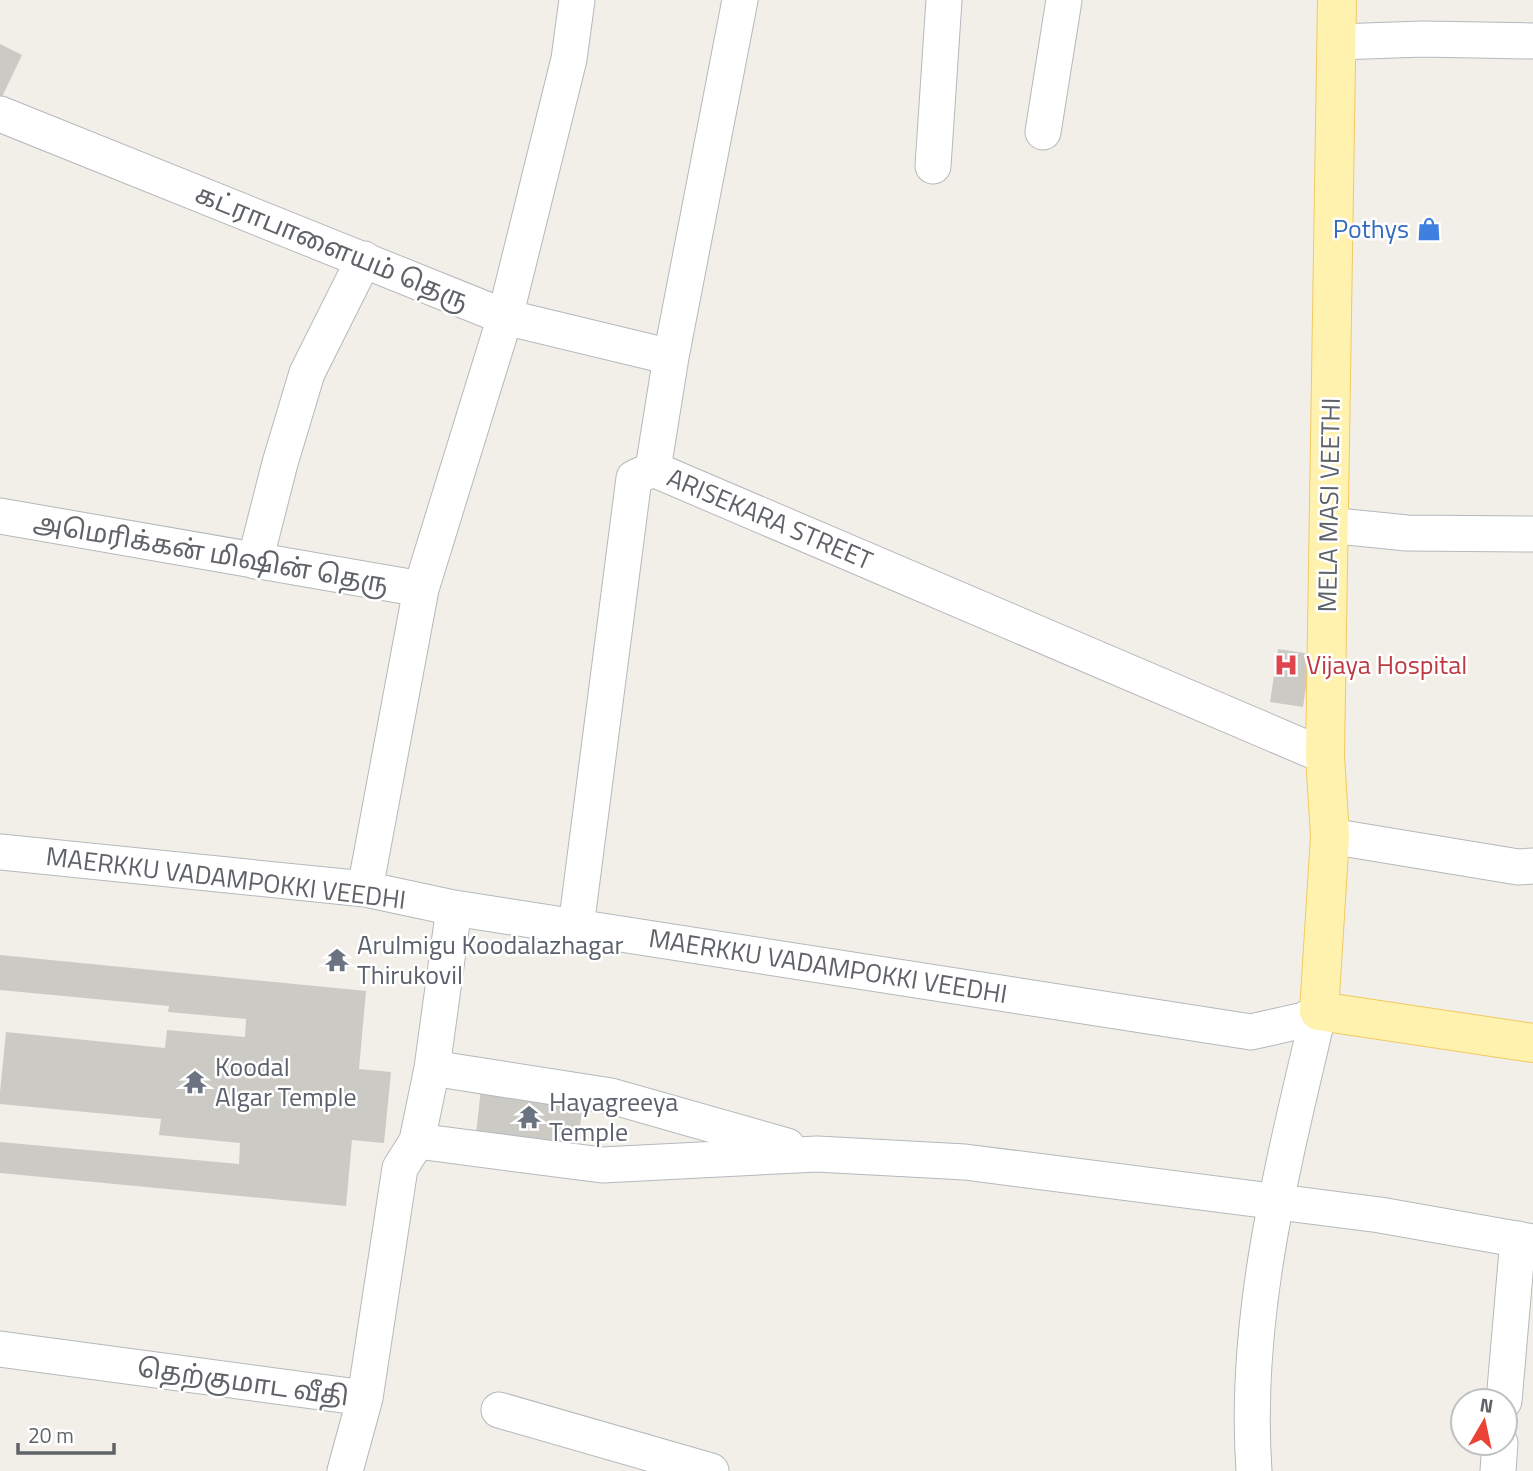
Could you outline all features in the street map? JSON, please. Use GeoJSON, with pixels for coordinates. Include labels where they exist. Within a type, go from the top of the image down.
{"type":"FeatureCollection","features":[{"type":"Feature","properties":{"kind":"main road","name":"MELA MASI VEETHI"},"geometry":{"type":"LineString","coordinates":[[1319,1011],[1330,836],[1325,756],[1338,0]]}},
{"type":"Feature","properties":{"kind":"main road"},"geometry":{"type":"LineString","coordinates":[[1319,1011],[1533,1042]]}},
{"type":"Feature","properties":{"kind":"street"},"geometry":{"type":"LineString","coordinates":[[365,889],[421,589],[505,317],[569,59],[577,0]]}},
{"type":"Feature","properties":{"kind":"street","name":"ARISEKARA STREET"},"geometry":{"type":"LineString","coordinates":[[740,0],[671,357],[653,469],[1325,756]]}},
{"type":"Feature","properties":{"kind":"street"},"geometry":{"type":"LineString","coordinates":[[933,166],[943,0]]}},
{"type":"Feature","properties":{"kind":"street"},"geometry":{"type":"LineString","coordinates":[[1043,132],[1064,0]]}},
{"type":"Feature","properties":{"kind":"street"},"geometry":{"type":"LineString","coordinates":[[1337,42],[1423,39],[1533,41]]}},
{"type":"Feature","properties":{"kind":"street","name":"கட்ராபாளையம் தெரு"},"geometry":{"type":"LineString","coordinates":[[0,114],[505,317],[671,357]]}},
{"type":"Feature","properties":{"kind":"street"},"geometry":{"type":"LineString","coordinates":[[256,561],[280,463],[307,373],[364,259]]}},
{"type":"Feature","properties":{"kind":"street"},"geometry":{"type":"LineString","coordinates":[[576,927],[634,478],[653,469]]}},
{"type":"Feature","properties":{"kind":"street","name":"அமெரிக்கன் மிஷின் தெரு"},"geometry":{"type":"LineString","coordinates":[[0,516],[421,589]]}},
{"type":"Feature","properties":{"kind":"street"},"geometry":{"type":"LineString","coordinates":[[1328,525],[1408,533],[1533,534]]}},
{"type":"Feature","properties":{"kind":"street"},"geometry":{"type":"LineString","coordinates":[[1330,836],[1518,867],[1533,866]]}},
{"type":"Feature","properties":{"kind":"street","name":"MAERKKU VADAMPOKKI VEEDHI"},"geometry":{"type":"LineString","coordinates":[[0,852],[365,889],[454,908],[1251,1032],[1304,1020],[1319,1011]]}},
{"type":"Feature","properties":{"kind":"street","name":"தெற்குமாட வீதி"},"geometry":{"type":"LineString","coordinates":[[0,1349],[365,1398],[400,1168],[418,1140],[432,1068],[454,908]]}},
{"type":"Feature","properties":{"kind":"street"},"geometry":{"type":"LineString","coordinates":[[1254,1471],[1251,1422],[1263,1282],[1275,1202],[1319,1011]]}},
{"type":"Feature","properties":{"kind":"street"},"geometry":{"type":"LineString","coordinates":[[432,1068],[611,1096],[817,1154]]}},
{"type":"Feature","properties":{"kind":"street"},"geometry":{"type":"LineString","coordinates":[[418,1140],[602,1165],[817,1154],[965,1161],[1380,1215],[1526,1241],[1506,1387]]}},
{"type":"Feature","properties":{"kind":"street"},"geometry":{"type":"LineString","coordinates":[[345,1471],[365,1398]]}},
{"type":"Feature","properties":{"kind":"street"},"geometry":{"type":"LineString","coordinates":[[499,1410],[711,1471]]}},
{"type":"Feature","properties":{"kind":"building"},"geometry":{"type":"Polygon","coordinates":[[[0,44],[22,55],[0,101],[0,44]]]}},
{"type":"Feature","properties":{"kind":"building"},"geometry":{"type":"Polygon","coordinates":[[[1278,649],[1311,654],[1303,707],[1270,702],[1278,649]]]}},
{"type":"Feature","properties":{"kind":"building","name":"Koodal Algar Temple"},"geometry":{"type":"Polygon","coordinates":[[[0,955],[366,991],[359,1069],[391,1072],[384,1143],[352,1140],[346,1206],[0,1173],[0,1142],[239,1164],[240,1143],[159,1135],[161,1119],[0,1104],[0,1092],[6,1032],[165,1048],[167,1030],[245,1037],[246,1019],[168,1012],[169,1006],[0,990],[0,955]]]}},
{"type":"Feature","properties":{"kind":"building","name":"Hayagreeya Temple"},"geometry":{"type":"Polygon","coordinates":[[[481,1088],[583,1099],[578,1146],[476,1134],[481,1088]]]}},
{"type":"Feature","properties":{"kind":"place","name":"Pothys"},"geometry":{"type":"Point","coordinates":[1429,229]}},
{"type":"Feature","properties":{"kind":"place","name":"Vijaya Hospital"},"geometry":{"type":"Point","coordinates":[1286,665]}},
{"type":"Feature","properties":{"kind":"place","name":"Arulmigu Koodalazhagar Thirukovil"},"geometry":{"type":"Point","coordinates":[337,960]}},
{"type":"Feature","properties":{"kind":"place","name":"Koodal Algar Temple"},"geometry":{"type":"Point","coordinates":[195,1082]}},
{"type":"Feature","properties":{"kind":"place","name":"Hayagreeya Temple"},"geometry":{"type":"Point","coordinates":[529,1117]}}]}
